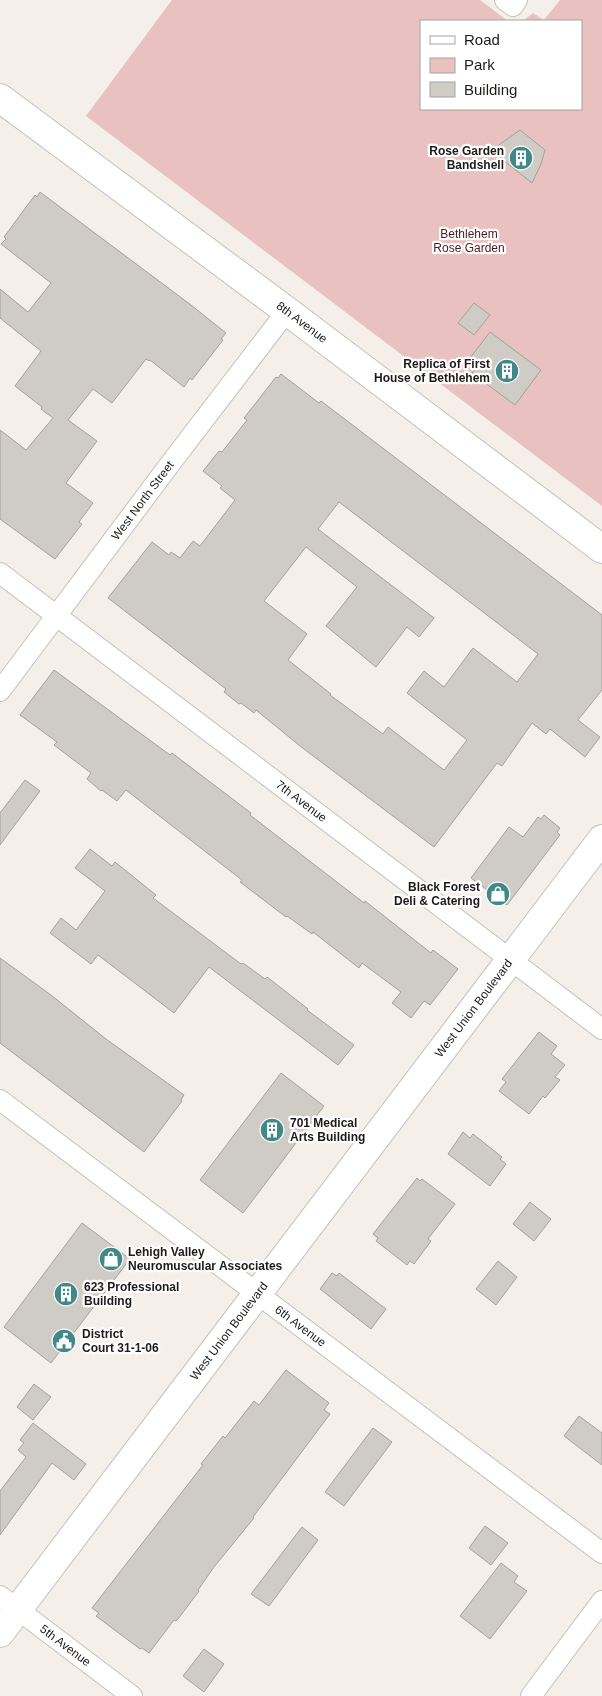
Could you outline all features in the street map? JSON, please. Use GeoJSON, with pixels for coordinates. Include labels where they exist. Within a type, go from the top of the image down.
{"type":"FeatureCollection","features":[{"type":"Feature","properties":{"kind":"main road","name":"8th Avenue"},"geometry":{"type":"LineString","coordinates":[[0,98],[602,549]]}},
{"type":"Feature","properties":{"kind":"main road","name":"West Union Boulevard"},"geometry":{"type":"LineString","coordinates":[[0,1633],[9,1603],[257,1294],[602,839]]}},
{"type":"Feature","properties":{"kind":"street","name":"West North Street"},"geometry":{"type":"LineString","coordinates":[[0,691],[170,464],[287,312]]}},
{"type":"Feature","properties":{"kind":"street","name":"7th Avenue"},"geometry":{"type":"LineString","coordinates":[[0,573],[602,1029]]}},
{"type":"Feature","properties":{"kind":"street","name":"6th Avenue"},"geometry":{"type":"LineString","coordinates":[[0,1100],[602,1553]]}},
{"type":"Feature","properties":{"kind":"street"},"geometry":{"type":"LineString","coordinates":[[530,1696],[602,1601]]}},
{"type":"Feature","properties":{"kind":"street","name":"5th Avenue"},"geometry":{"type":"LineString","coordinates":[[9,1603],[132,1696]]}},
{"type":"Feature","properties":{"kind":"green space","name":"Bethlehem Rose Garden"},"geometry":{"type":"Polygon","coordinates":[[[172,0],[480,0],[507,20],[420,20],[420,110],[582,110],[582,20],[544,20],[560,0],[602,0],[602,506],[86,116],[172,0]]]}},
{"type":"Feature","properties":{"kind":"green space","name":"Bethlehem Rose Garden"},"geometry":{"type":"Polygon","coordinates":[[[533,13],[544,20],[524,20],[533,13]]]}},
{"type":"Feature","properties":{"kind":"building","name":"Rose Garden Bandshell"},"geometry":{"type":"Polygon","coordinates":[[[520,130],[545,150],[532,183],[493,152],[498,149],[496,147],[520,130]]]}},
{"type":"Feature","properties":{"kind":"building"},"geometry":{"type":"Polygon","coordinates":[[[40,192],[226,333],[221,339],[223,340],[192,380],[190,378],[184,387],[150,360],[146,359],[112,403],[93,389],[68,420],[97,441],[66,483],[93,503],[79,522],[82,524],[55,559],[0,519],[0,430],[26,450],[53,418],[15,386],[41,351],[0,318],[0,289],[28,312],[51,283],[1,244],[6,239],[4,237],[35,195],[37,197],[40,192]]]}},
{"type":"Feature","properties":{"kind":"building"},"geometry":{"type":"Polygon","coordinates":[[[474,303],[490,315],[474,335],[458,323],[474,303]]]}},
{"type":"Feature","properties":{"kind":"building","name":"Replica of First House of Bethlehem"},"geometry":{"type":"Polygon","coordinates":[[[490,332],[541,370],[515,405],[472,373],[479,365],[470,358],[490,332]]]}},
{"type":"Feature","properties":{"kind":"building"},"geometry":{"type":"Polygon","coordinates":[[[281,374],[319,403],[321,401],[602,615],[602,690],[578,720],[600,737],[585,757],[550,729],[546,734],[532,723],[502,766],[497,763],[434,847],[300,746],[256,710],[254,713],[241,703],[239,704],[224,692],[226,689],[108,598],[152,542],[169,555],[171,552],[180,558],[193,541],[200,546],[235,500],[220,488],[222,486],[203,471],[219,451],[222,452],[247,420],[244,418],[276,377],[278,378],[281,374]],[[339,502],[318,529],[434,618],[419,637],[407,627],[376,667],[326,626],[357,587],[306,547],[264,601],[307,634],[288,660],[330,695],[383,734],[388,727],[444,770],[467,740],[407,693],[424,671],[444,687],[473,648],[517,682],[538,654],[339,502]]]}},
{"type":"Feature","properties":{"kind":"building"},"geometry":{"type":"Polygon","coordinates":[[[54,670],[170,755],[172,753],[364,903],[365,901],[431,953],[433,950],[458,969],[430,1005],[424,1001],[411,1018],[392,1003],[401,992],[362,963],[359,968],[313,932],[312,934],[286,917],[240,882],[242,880],[126,790],[117,801],[87,779],[91,773],[54,745],[57,742],[20,715],[54,670]]]}},
{"type":"Feature","properties":{"kind":"building"},"geometry":{"type":"Polygon","coordinates":[[[25,780],[40,791],[0,845],[0,813],[25,780]]]}},
{"type":"Feature","properties":{"kind":"building"},"geometry":{"type":"Polygon","coordinates":[[[544,815],[560,828],[557,832],[560,835],[507,905],[471,878],[509,827],[523,837],[538,817],[541,819],[544,815]]]}},
{"type":"Feature","properties":{"kind":"building"},"geometry":{"type":"Polygon","coordinates":[[[90,849],[112,866],[115,862],[156,895],[153,898],[241,964],[243,963],[265,979],[267,977],[354,1045],[338,1065],[209,967],[174,1013],[98,955],[91,964],[50,933],[61,918],[76,930],[105,891],[75,868],[90,849]]]}},
{"type":"Feature","properties":{"kind":"building"},"geometry":{"type":"Polygon","coordinates":[[[0,958],[51,995],[106,1039],[184,1095],[182,1101],[144,1152],[0,1043],[0,958]]]}},
{"type":"Feature","properties":{"kind":"building"},"geometry":{"type":"Polygon","coordinates":[[[539,1032],[557,1046],[551,1054],[565,1065],[555,1077],[560,1080],[545,1098],[543,1096],[529,1114],[499,1091],[506,1082],[502,1079],[539,1032]]]}},
{"type":"Feature","properties":{"kind":"building","name":"701 Medical Arts Building"},"geometry":{"type":"Polygon","coordinates":[[[281,1073],[324,1106],[243,1213],[200,1180],[281,1073]]]}},
{"type":"Feature","properties":{"kind":"building"},"geometry":{"type":"Polygon","coordinates":[[[463,1132],[470,1138],[473,1134],[502,1157],[500,1159],[506,1164],[490,1186],[448,1154],[463,1132]]]}},
{"type":"Feature","properties":{"kind":"building"},"geometry":{"type":"Polygon","coordinates":[[[417,1178],[420,1181],[422,1179],[455,1204],[428,1239],[431,1241],[414,1264],[410,1261],[407,1265],[376,1241],[378,1238],[373,1234],[417,1178]]]}},
{"type":"Feature","properties":{"kind":"building"},"geometry":{"type":"Polygon","coordinates":[[[530,1202],[551,1219],[534,1241],[513,1224],[530,1202]]]}},
{"type":"Feature","properties":{"kind":"building","name":"623 Professional Building"},"geometry":{"type":"Polygon","coordinates":[[[82,1223],[130,1259],[51,1363],[4,1327],[82,1223]]]}},
{"type":"Feature","properties":{"kind":"building"},"geometry":{"type":"Polygon","coordinates":[[[498,1261],[517,1277],[496,1305],[476,1289],[498,1261]]]}},
{"type":"Feature","properties":{"kind":"building"},"geometry":{"type":"Polygon","coordinates":[[[332,1273],[337,1276],[339,1273],[386,1309],[371,1329],[320,1289],[332,1273]]]}},
{"type":"Feature","properties":{"kind":"building"},"geometry":{"type":"Polygon","coordinates":[[[286,1370],[329,1403],[324,1410],[330,1414],[254,1518],[214,1567],[178,1619],[174,1620],[149,1653],[142,1648],[140,1649],[96,1616],[99,1613],[92,1608],[203,1465],[201,1464],[223,1436],[225,1438],[254,1401],[259,1405],[286,1370]]]}},
{"type":"Feature","properties":{"kind":"building"},"geometry":{"type":"Polygon","coordinates":[[[34,1384],[51,1397],[33,1420],[17,1407],[34,1384]]]}},
{"type":"Feature","properties":{"kind":"building"},"geometry":{"type":"Polygon","coordinates":[[[579,1416],[602,1433],[602,1465],[564,1436],[579,1416]]]}},
{"type":"Feature","properties":{"kind":"building"},"geometry":{"type":"Polygon","coordinates":[[[33,1423],[86,1464],[74,1480],[52,1463],[0,1535],[0,1491],[26,1457],[18,1450],[24,1443],[20,1440],[33,1423]]]}},
{"type":"Feature","properties":{"kind":"building"},"geometry":{"type":"Polygon","coordinates":[[[373,1428],[392,1442],[344,1506],[325,1492],[373,1428]]]}},
{"type":"Feature","properties":{"kind":"building"},"geometry":{"type":"Polygon","coordinates":[[[485,1526],[508,1543],[491,1565],[469,1548],[485,1526]]]}},
{"type":"Feature","properties":{"kind":"building"},"geometry":{"type":"Polygon","coordinates":[[[302,1527],[318,1540],[269,1606],[251,1594],[302,1527]]]}},
{"type":"Feature","properties":{"kind":"building"},"geometry":{"type":"Polygon","coordinates":[[[501,1563],[518,1576],[514,1582],[527,1591],[490,1639],[460,1616],[501,1563]]]}},
{"type":"Feature","properties":{"kind":"building"},"geometry":{"type":"Polygon","coordinates":[[[204,1649],[224,1664],[204,1692],[183,1676],[204,1649]]]}},
{"type":"Feature","properties":{"kind":"place","name":"Rose Garden Bandshell"},"geometry":{"type":"Point","coordinates":[521,158]}},
{"type":"Feature","properties":{"kind":"place","name":"Replica of First House of Bethlehem"},"geometry":{"type":"Point","coordinates":[507,371]}},
{"type":"Feature","properties":{"kind":"place","name":"Black Forest Deli & Catering"},"geometry":{"type":"Point","coordinates":[498,894]}},
{"type":"Feature","properties":{"kind":"place","name":"701 Medical Arts Building"},"geometry":{"type":"Point","coordinates":[272,1130]}},
{"type":"Feature","properties":{"kind":"place","name":"Lehigh Valley Neuromuscular Associates"},"geometry":{"type":"Point","coordinates":[111,1259]}},
{"type":"Feature","properties":{"kind":"place","name":"623 Professional Building"},"geometry":{"type":"Point","coordinates":[66,1294]}},
{"type":"Feature","properties":{"kind":"place","name":"District Court 31-1-06"},"geometry":{"type":"Point","coordinates":[64,1341]}}]}
